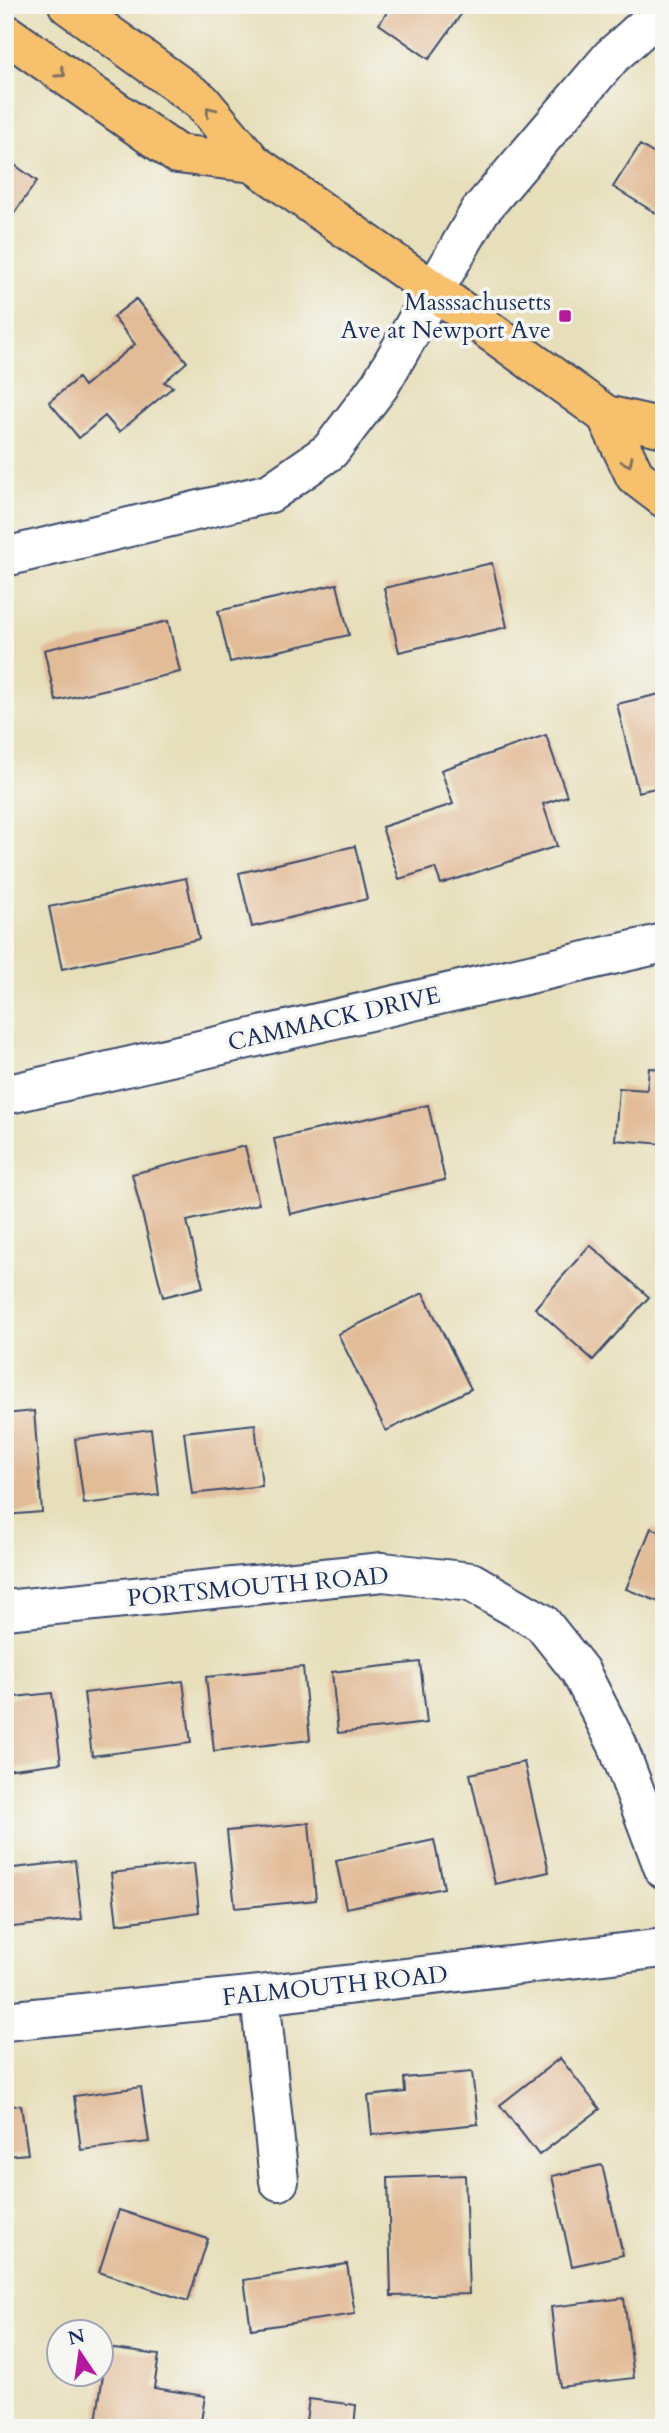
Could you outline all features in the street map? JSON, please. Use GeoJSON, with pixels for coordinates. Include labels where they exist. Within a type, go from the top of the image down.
{"type":"FeatureCollection","features":[{"type":"Feature","properties":{"kind":"main road"},"geometry":{"type":"LineString","coordinates":[[68,5],[201,101],[253,163],[606,415],[664,428]]}},
{"type":"Feature","properties":{"kind":"main road"},"geometry":{"type":"LineString","coordinates":[[5,33],[177,154],[253,163]]}},
{"type":"Feature","properties":{"kind":"main road"},"geometry":{"type":"LineString","coordinates":[[606,415],[635,476],[664,498]]}},
{"type":"Feature","properties":{"kind":"street"},"geometry":{"type":"LineString","coordinates":[[5,556],[270,492],[330,451],[380,385],[480,211],[611,57],[664,9]]}},
{"type":"Feature","properties":{"kind":"street"},"geometry":{"type":"LineString","coordinates":[[664,924],[664,938]]}},
{"type":"Feature","properties":{"kind":"street","name":"CAMMACK DRIVE"},"geometry":{"type":"LineString","coordinates":[[5,1094],[664,943]]}},
{"type":"Feature","properties":{"kind":"street","name":"PORTSMOUTH ROAD"},"geometry":{"type":"LineString","coordinates":[[5,1610],[383,1572],[471,1582],[542,1623],[580,1671],[617,1744],[664,1870]]}},
{"type":"Feature","properties":{"kind":"street","name":"FALMOUTH ROAD"},"geometry":{"type":"LineString","coordinates":[[5,2021],[260,1995],[664,1948]]}},
{"type":"Feature","properties":{"kind":"street"},"geometry":{"type":"LineString","coordinates":[[260,1995],[279,2181]]}},
{"type":"Feature","properties":{"kind":"building"},"geometry":{"type":"Polygon","coordinates":[[[392,5],[451,5],[462,13],[429,59],[379,24],[392,5]]]}},
{"type":"Feature","properties":{"kind":"building"},"geometry":{"type":"Polygon","coordinates":[[[640,145],[664,160],[664,218],[613,187],[640,145]]]}},
{"type":"Feature","properties":{"kind":"building"},"geometry":{"type":"Polygon","coordinates":[[[5,158],[37,181],[8,222],[5,220],[5,158]]]}},
{"type":"Feature","properties":{"kind":"building"},"geometry":{"type":"Polygon","coordinates":[[[136,299],[187,362],[164,382],[173,387],[119,432],[105,416],[79,438],[49,402],[78,378],[84,386],[135,344],[113,317],[136,299]]]}},
{"type":"Feature","properties":{"kind":"building"},"geometry":{"type":"Polygon","coordinates":[[[492,563],[507,627],[399,652],[384,588],[492,563]]]}},
{"type":"Feature","properties":{"kind":"building"},"geometry":{"type":"Polygon","coordinates":[[[337,584],[349,635],[230,662],[218,611],[337,584]]]}},
{"type":"Feature","properties":{"kind":"building"},"geometry":{"type":"Polygon","coordinates":[[[168,621],[180,672],[56,701],[44,650],[168,621]]]}},
{"type":"Feature","properties":{"kind":"building"},"geometry":{"type":"Polygon","coordinates":[[[664,693],[664,786],[638,792],[617,704],[664,693]]]}},
{"type":"Feature","properties":{"kind":"building"},"geometry":{"type":"Polygon","coordinates":[[[546,735],[567,796],[543,804],[557,846],[441,884],[435,868],[399,879],[382,827],[453,804],[441,770],[546,735]]]}},
{"type":"Feature","properties":{"kind":"building"},"geometry":{"type":"Polygon","coordinates":[[[355,846],[367,899],[252,927],[239,873],[355,846]]]}},
{"type":"Feature","properties":{"kind":"building"},"geometry":{"type":"Polygon","coordinates":[[[186,878],[199,939],[62,969],[49,907],[186,878]]]}},
{"type":"Feature","properties":{"kind":"building"},"geometry":{"type":"Polygon","coordinates":[[[649,1068],[664,1069],[664,1144],[615,1140],[619,1088],[647,1090],[649,1068]]]}},
{"type":"Feature","properties":{"kind":"building"},"geometry":{"type":"Polygon","coordinates":[[[428,1105],[445,1180],[290,1214],[274,1139],[428,1105]]]}},
{"type":"Feature","properties":{"kind":"building"},"geometry":{"type":"Polygon","coordinates":[[[245,1146],[259,1204],[187,1221],[203,1287],[163,1297],[132,1174],[245,1146]]]}},
{"type":"Feature","properties":{"kind":"building"},"geometry":{"type":"Polygon","coordinates":[[[590,1245],[649,1297],[593,1360],[535,1308],[590,1245]]]}},
{"type":"Feature","properties":{"kind":"building"},"geometry":{"type":"Polygon","coordinates":[[[423,1293],[471,1389],[386,1431],[338,1334],[423,1293]]]}},
{"type":"Feature","properties":{"kind":"building"},"geometry":{"type":"Polygon","coordinates":[[[34,1411],[42,1512],[5,1515],[5,1414],[34,1411]]]}},
{"type":"Feature","properties":{"kind":"building"},"geometry":{"type":"Polygon","coordinates":[[[255,1424],[262,1486],[192,1494],[184,1432],[255,1424]]]}},
{"type":"Feature","properties":{"kind":"building"},"geometry":{"type":"Polygon","coordinates":[[[151,1429],[159,1495],[84,1504],[75,1439],[151,1429]]]}},
{"type":"Feature","properties":{"kind":"building"},"geometry":{"type":"Polygon","coordinates":[[[651,1528],[664,1533],[664,1604],[626,1589],[651,1528]]]}},
{"type":"Feature","properties":{"kind":"building"},"geometry":{"type":"Polygon","coordinates":[[[420,1662],[427,1723],[338,1733],[332,1672],[420,1662]]]}},
{"type":"Feature","properties":{"kind":"building"},"geometry":{"type":"Polygon","coordinates":[[[303,1667],[310,1740],[214,1751],[206,1677],[303,1667]]]}},
{"type":"Feature","properties":{"kind":"building"},"geometry":{"type":"Polygon","coordinates":[[[183,1681],[191,1743],[92,1756],[84,1693],[183,1681]]]}},
{"type":"Feature","properties":{"kind":"building"},"geometry":{"type":"Polygon","coordinates":[[[52,1693],[61,1763],[5,1770],[5,1698],[52,1693]]]}},
{"type":"Feature","properties":{"kind":"building"},"geometry":{"type":"Polygon","coordinates":[[[524,1762],[549,1872],[495,1884],[470,1774],[524,1762]]]}},
{"type":"Feature","properties":{"kind":"building"},"geometry":{"type":"Polygon","coordinates":[[[309,1823],[316,1900],[235,1908],[227,1831],[309,1823]]]}},
{"type":"Feature","properties":{"kind":"building"},"geometry":{"type":"Polygon","coordinates":[[[434,1840],[444,1888],[346,1908],[336,1861],[434,1840]]]}},
{"type":"Feature","properties":{"kind":"building"},"geometry":{"type":"Polygon","coordinates":[[[75,1861],[82,1919],[5,1928],[5,1869],[75,1861]]]}},
{"type":"Feature","properties":{"kind":"building"},"geometry":{"type":"Polygon","coordinates":[[[194,1863],[199,1912],[117,1924],[111,1873],[194,1863]]]}},
{"type":"Feature","properties":{"kind":"building"},"geometry":{"type":"Polygon","coordinates":[[[560,2058],[600,2109],[539,2155],[500,2105],[560,2058]]]}},
{"type":"Feature","properties":{"kind":"building"},"geometry":{"type":"Polygon","coordinates":[[[472,2072],[478,2124],[372,2135],[368,2096],[405,2092],[404,2078],[472,2072]]]}},
{"type":"Feature","properties":{"kind":"building"},"geometry":{"type":"Polygon","coordinates":[[[141,2087],[149,2142],[81,2150],[74,2096],[141,2087]]]}},
{"type":"Feature","properties":{"kind":"building"},"geometry":{"type":"Polygon","coordinates":[[[21,2105],[28,2154],[5,2156],[5,2107],[21,2105]]]}},
{"type":"Feature","properties":{"kind":"building"},"geometry":{"type":"Polygon","coordinates":[[[602,2165],[623,2255],[572,2266],[552,2176],[602,2165]]]}},
{"type":"Feature","properties":{"kind":"building"},"geometry":{"type":"Polygon","coordinates":[[[465,2175],[469,2294],[391,2296],[388,2178],[465,2175]]]}},
{"type":"Feature","properties":{"kind":"building"},"geometry":{"type":"Polygon","coordinates":[[[119,2210],[208,2239],[188,2301],[99,2272],[119,2210]]]}},
{"type":"Feature","properties":{"kind":"building"},"geometry":{"type":"Polygon","coordinates":[[[347,2264],[355,2314],[251,2329],[244,2280],[347,2264]]]}},
{"type":"Feature","properties":{"kind":"building"},"geometry":{"type":"Polygon","coordinates":[[[624,2298],[634,2378],[560,2387],[551,2307],[624,2298]]]}},
{"type":"Feature","properties":{"kind":"building"},"geometry":{"type":"Polygon","coordinates":[[[116,2349],[159,2355],[154,2388],[205,2396],[200,2428],[95,2428],[101,2388],[116,2388],[116,2349]]]}},
{"type":"Feature","properties":{"kind":"building"},"geometry":{"type":"Polygon","coordinates":[[[309,2399],[356,2405],[354,2428],[305,2428],[309,2399]]]}},
{"type":"Feature","properties":{"kind":"place","name":"Masssachusetts Ave at Newport Ave"},"geometry":{"type":"Point","coordinates":[565,316]}}]}
